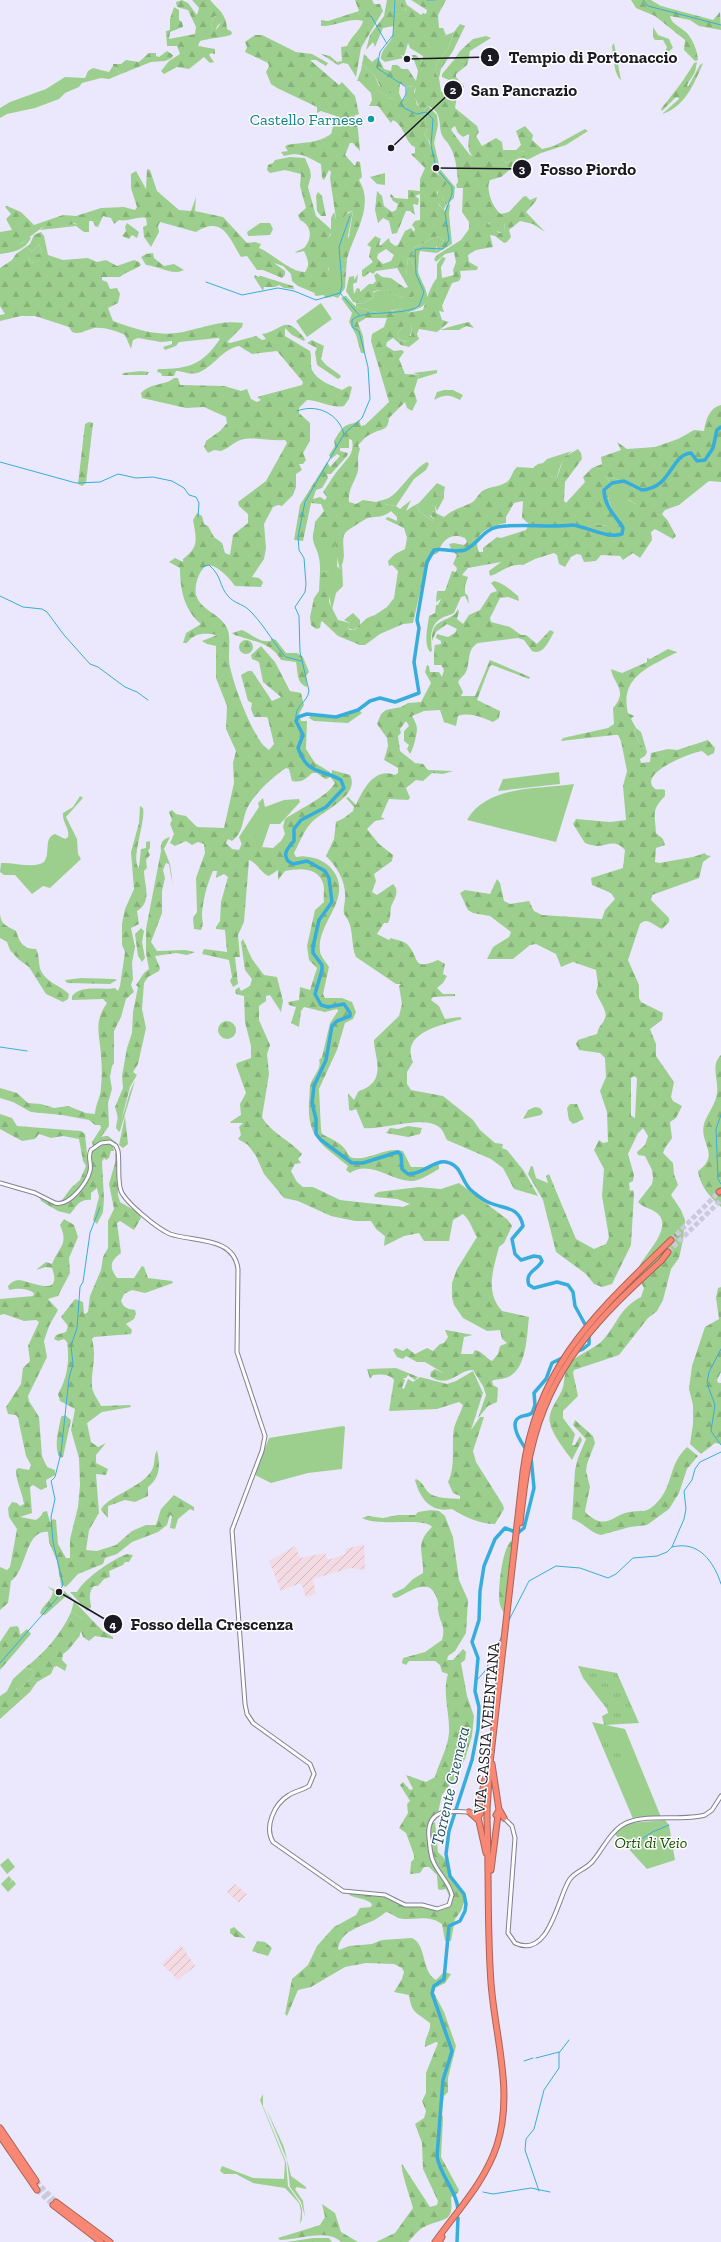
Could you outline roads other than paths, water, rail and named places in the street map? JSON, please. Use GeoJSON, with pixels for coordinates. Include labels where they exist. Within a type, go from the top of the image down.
{"type":"FeatureCollection","features":[{"type":"Feature","properties":{"kind":"highway","name":"VIA CASSIA VEIENTANA"},"geometry":{"type":"LineString","coordinates":[[491,1763],[526,1454],[536,1415],[550,1381],[569,1349],[591,1320],[671,1240]]}},
{"type":"Feature","properties":{"kind":"highway","name":"VIA CASSIA VEIENTANA"},"geometry":{"type":"LineString","coordinates":[[516,1548],[529,1458],[547,1400],[561,1372],[585,1336],[604,1314],[668,1252]]}},
{"type":"Feature","properties":{"kind":"highway","name":"VIA CASSIA VEIENTANA"},"geometry":{"type":"LineString","coordinates":[[434,2242],[440,2239],[484,2179],[497,2154],[507,2112],[506,2078],[492,1975],[489,1819],[491,1763],[499,1680],[503,1658]]}},
{"type":"Feature","properties":{"kind":"highway"},"geometry":{"type":"LineString","coordinates":[[490,1869],[478,1820],[478,1816],[481,1813],[478,1811],[491,1763]]}},
{"type":"Feature","properties":{"kind":"highway"},"geometry":{"type":"LineString","coordinates":[[490,1869],[498,1824],[501,1817],[491,1763]]}},
{"type":"Feature","properties":{"kind":"highway"},"geometry":{"type":"LineString","coordinates":[[469,1812],[476,1810],[479,1807]]}},
{"type":"Feature","properties":{"kind":"highway"},"geometry":{"type":"LineString","coordinates":[[469,1812],[478,1820]]}},
{"type":"Feature","properties":{"kind":"highway"},"geometry":{"type":"LineString","coordinates":[[0,2128],[36,2181]]}},
{"type":"Feature","properties":{"kind":"highway"},"geometry":{"type":"LineString","coordinates":[[0,2136],[37,2190]]}},
{"type":"Feature","properties":{"kind":"highway"},"geometry":{"type":"LineString","coordinates":[[101,2242],[54,2203],[110,2242]]}},
{"type":"Feature","properties":{"kind":"street"},"geometry":{"type":"LineString","coordinates":[[0,1183],[23,1189],[61,1204],[73,1196],[89,1176],[91,1168],[89,1154],[92,1149],[99,1144],[109,1141],[116,1146],[119,1152],[121,1192],[148,1218],[170,1233],[222,1245],[232,1254],[237,1264],[237,1352],[265,1436],[262,1451],[232,1530],[245,1704],[247,1714],[253,1723],[310,1764],[314,1774],[309,1786],[287,1796],[274,1813],[269,1827],[272,1840],[279,1847],[342,1890],[384,1895],[404,1905],[423,1905],[438,1909],[449,1905],[452,1895],[433,1860],[429,1829],[437,1815],[451,1810],[501,1817],[512,1827],[515,1838],[508,1933],[515,1943],[526,1945],[545,1934],[552,1922],[570,1879],[593,1861],[620,1827],[634,1821],[705,1815],[712,1810],[721,1796]]}},
{"type":"Feature","properties":{"kind":"waterway"},"geometry":{"type":"LineString","coordinates":[[296,721],[297,711],[306,699],[309,691],[300,652],[299,616],[295,607],[305,592],[306,584],[304,558],[299,550],[298,537],[305,502],[344,434],[362,418],[370,399],[368,367],[359,331],[352,327],[352,320],[364,315],[403,311],[419,306],[424,292],[416,274],[415,250],[423,248],[443,249],[449,240],[445,213],[452,194],[452,187],[436,168],[431,145],[433,119],[426,112],[417,114],[404,108],[401,103],[406,94],[406,87],[377,68],[380,52],[393,35],[395,0]]}},
{"type":"Feature","properties":{"kind":"waterway"},"geometry":{"type":"LineString","coordinates":[[427,0],[435,0]]}},
{"type":"Feature","properties":{"kind":"waterway","name":"Torrente Cremera"},"geometry":{"type":"LineString","coordinates":[[643,0],[648,6],[721,25]]}},
{"type":"Feature","properties":{"kind":"waterway"},"geometry":{"type":"LineString","coordinates":[[371,16],[387,44]]}},
{"type":"Feature","properties":{"kind":"waterway"},"geometry":{"type":"LineString","coordinates":[[350,216],[339,247],[342,285],[340,293],[360,316]]}},
{"type":"Feature","properties":{"kind":"waterway"},"geometry":{"type":"LineString","coordinates":[[206,282],[242,295],[278,288],[294,291],[316,300],[340,293]]}},
{"type":"Feature","properties":{"kind":"waterway"},"geometry":{"type":"LineString","coordinates":[[297,411],[312,408],[326,412],[337,421],[344,434]]}},
{"type":"Feature","properties":{"kind":"waterway","name":"Torrente Cremera"},"geometry":{"type":"LineString","coordinates":[[587,1328],[575,1306],[573,1292],[568,1285],[557,1282],[534,1288],[529,1285],[528,1277],[542,1261],[540,1257],[534,1256],[521,1260],[515,1254],[512,1239],[523,1226],[518,1215],[510,1209],[495,1205],[478,1196],[468,1188],[459,1170],[452,1164],[441,1162],[413,1174],[408,1174],[402,1169],[401,1155],[398,1152],[363,1163],[352,1163],[321,1140],[316,1134],[316,1119],[312,1103],[314,1086],[326,1060],[332,1026],[337,1021],[350,1016],[350,1013],[344,1004],[328,1007],[321,1005],[315,994],[322,965],[313,953],[313,947],[319,920],[332,902],[329,878],[325,871],[307,861],[293,864],[286,858],[286,853],[294,841],[294,829],[301,820],[326,807],[344,788],[341,780],[316,770],[306,763],[298,748],[303,735],[296,721],[298,717],[307,714],[336,717],[358,710],[370,701],[380,698],[395,702],[419,693],[414,662],[419,628],[417,620],[427,562],[434,550],[465,550],[488,531],[497,527],[506,526],[572,525],[604,534],[622,534],[623,528],[610,510],[604,496],[604,490],[612,483],[624,481],[642,490],[652,488],[665,478],[679,459],[684,455],[691,453],[697,461],[705,460],[713,448],[717,430],[721,427]]}},
{"type":"Feature","properties":{"kind":"waterway"},"geometry":{"type":"LineString","coordinates":[[0,462],[76,483],[100,482],[118,474],[136,478],[153,477],[172,481],[184,488],[189,495],[196,497],[199,503],[198,517]]}},
{"type":"Feature","properties":{"kind":"waterway"},"geometry":{"type":"LineString","coordinates":[[202,567],[209,565],[213,569],[228,596],[246,607],[253,614],[286,657],[301,661]]}},
{"type":"Feature","properties":{"kind":"waterway"},"geometry":{"type":"LineString","coordinates":[[0,596],[23,607],[42,609],[47,612],[64,635],[90,664],[98,667],[125,687],[137,692],[148,700]]}},
{"type":"Feature","properties":{"kind":"waterway"},"geometry":{"type":"LineString","coordinates":[[0,1047],[27,1051]]}},
{"type":"Feature","properties":{"kind":"waterway"},"geometry":{"type":"LineString","coordinates":[[721,1115],[716,1129],[718,1179],[721,1184]]}},
{"type":"Feature","properties":{"kind":"waterway"},"geometry":{"type":"LineString","coordinates":[[0,1663],[58,1597],[63,1584],[53,1542],[51,1517],[55,1499],[51,1481],[55,1477],[61,1453],[69,1378],[73,1364],[71,1346],[77,1328],[80,1287],[83,1282],[90,1233],[100,1207]]}},
{"type":"Feature","properties":{"kind":"waterway","name":"Torrente Cremera"},"geometry":{"type":"LineString","coordinates":[[574,1353],[583,1349],[589,1344],[589,1334]]}},
{"type":"Feature","properties":{"kind":"waterway"},"geometry":{"type":"LineString","coordinates":[[721,1349],[709,1372],[707,1383],[715,1405],[711,1431],[721,1445]]}},
{"type":"Feature","properties":{"kind":"waterway","name":"Torrente Cremera"},"geometry":{"type":"LineString","coordinates":[[528,1452],[517,1434],[515,1424],[516,1420],[532,1413],[535,1405],[534,1393],[546,1379],[552,1363],[566,1356]]}},
{"type":"Feature","properties":{"kind":"waterway"},"geometry":{"type":"LineString","coordinates":[[508,1622],[529,1581],[556,1566],[580,1568],[608,1578],[616,1574],[633,1558],[657,1556],[667,1552],[672,1547],[684,1519],[686,1509],[684,1491],[692,1480],[695,1469],[700,1462],[721,1452]]}},
{"type":"Feature","properties":{"kind":"waterway","name":"Torrente Cremera"},"geometry":{"type":"LineString","coordinates":[[458,2209],[457,2202],[441,2170],[437,2156],[443,2080],[452,2051],[432,1993],[434,1986],[444,1979],[449,1926],[460,1921],[465,1911],[466,1904],[464,1894],[450,1876],[446,1854],[449,1831],[472,1760],[478,1729],[479,1707],[475,1691],[478,1658],[472,1642],[479,1620],[480,1591],[484,1566],[495,1539],[505,1528],[518,1533],[524,1528],[534,1488],[531,1457]]}},
{"type":"Feature","properties":{"kind":"waterway"},"geometry":{"type":"LineString","coordinates":[[672,1547],[682,1546],[698,1550],[710,1561],[721,1584]]}},
{"type":"Feature","properties":{"kind":"waterway"},"geometry":{"type":"LineString","coordinates":[[476,1681],[485,1671],[502,1636]]}},
{"type":"Feature","properties":{"kind":"waterway"},"geometry":{"type":"LineString","coordinates":[[655,1831],[669,1825]]}},
{"type":"Feature","properties":{"kind":"waterway"},"geometry":{"type":"LineString","coordinates":[[628,1848],[654,1831]]}},
{"type":"Feature","properties":{"kind":"waterway"},"geometry":{"type":"LineString","coordinates":[[539,2191],[525,2150],[526,2139],[534,2129],[544,2090],[559,2068],[559,2053],[569,2040]]}},
{"type":"Feature","properties":{"kind":"waterway"},"geometry":{"type":"LineString","coordinates":[[536,2058],[559,2052]]}},
{"type":"Feature","properties":{"kind":"waterway"},"geometry":{"type":"LineString","coordinates":[[524,2061],[533,2058]]}},
{"type":"Feature","properties":{"kind":"waterway"},"geometry":{"type":"LineString","coordinates":[[483,2192],[493,2194],[531,2188],[550,2192]]}},
{"type":"Feature","properties":{"kind":"waterway","name":"Torrente Cremera"},"geometry":{"type":"LineString","coordinates":[[457,2242],[458,2218]]}},
{"type":"Feature","properties":{"kind":"tunnel"},"geometry":{"type":"LineString","coordinates":[[671,1240],[719,1192]]}},
{"type":"Feature","properties":{"kind":"tunnel"},"geometry":{"type":"LineString","coordinates":[[668,1252],[721,1200]]}},
{"type":"Feature","properties":{"kind":"tunnel"},"geometry":{"type":"LineString","coordinates":[[36,2181],[56,2202]]}},
{"type":"Feature","properties":{"kind":"tunnel"},"geometry":{"type":"LineString","coordinates":[[37,2190],[53,2205]]}},
{"type":"Feature","properties":{"kind":"place","name":"Tempio di Portonaccio"},"geometry":{"type":"Point","coordinates":[407,59]}},
{"type":"Feature","properties":{"kind":"place","name":"Castello Farnese"},"geometry":{"type":"Point","coordinates":[371,119]}},
{"type":"Feature","properties":{"kind":"place","name":"San Pancrazio"},"geometry":{"type":"Point","coordinates":[391,148]}},
{"type":"Feature","properties":{"kind":"place","name":"Fosso Piordo"},"geometry":{"type":"Point","coordinates":[436,168]}},
{"type":"Feature","properties":{"kind":"place","name":"Fosso della Crescenza"},"geometry":{"type":"Point","coordinates":[59,1592]}},
{"type":"Feature","properties":{"kind":"park label","name":"Orti di Veio"},"geometry":{"type":"Point","coordinates":[651,1842]}}]}
